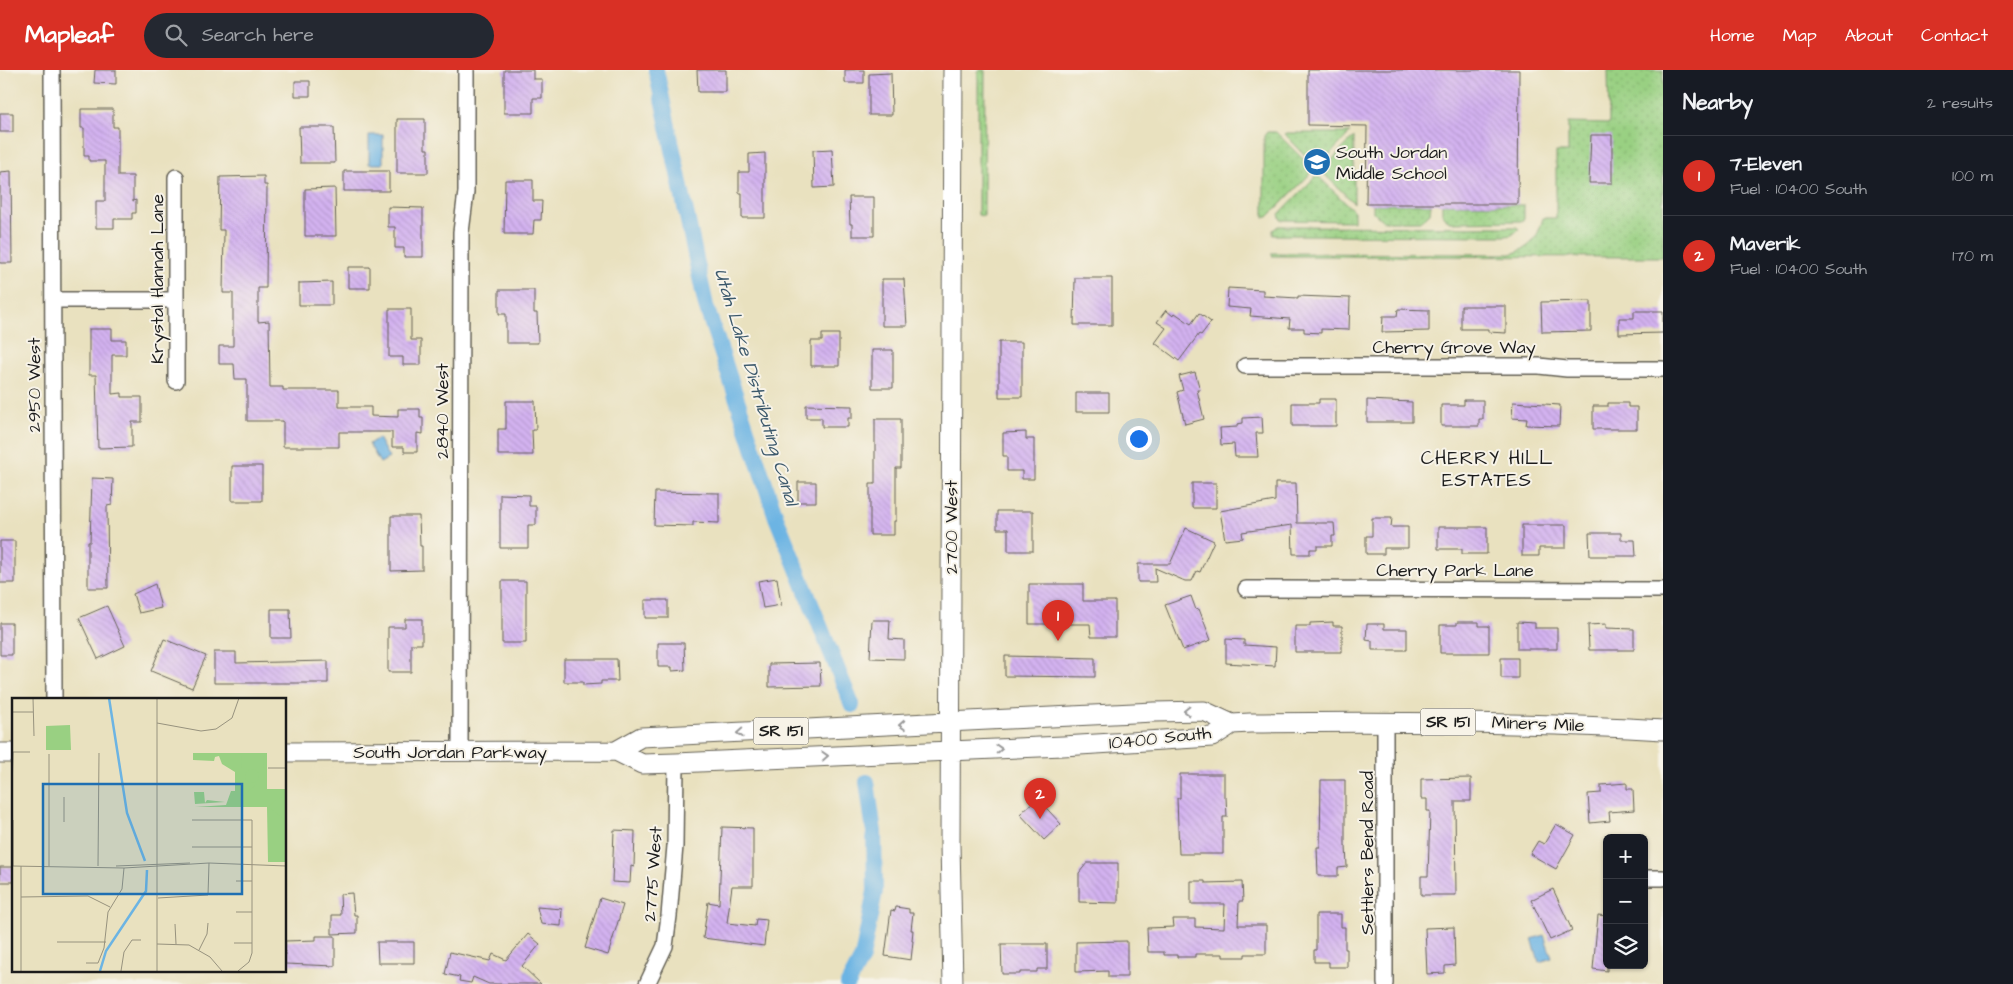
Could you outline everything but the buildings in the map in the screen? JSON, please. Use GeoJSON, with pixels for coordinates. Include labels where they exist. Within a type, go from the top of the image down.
{"type":"FeatureCollection","features":[{"type":"Feature","properties":{"kind":"main road","name":"2700 West"},"geometry":{"type":"LineString","coordinates":[[953,70],[950,751],[953,984]]}},
{"type":"Feature","properties":{"kind":"main road","name":"10400 South"},"geometry":{"type":"LineString","coordinates":[[951,722],[1204,710],[1232,724]]}},
{"type":"Feature","properties":{"kind":"main road","name":"Miners Mile"},"geometry":{"type":"LineString","coordinates":[[1232,724],[1385,721],[1566,724],[1663,730]]}},
{"type":"Feature","properties":{"kind":"main road","name":"South Jordan Parkway"},"geometry":{"type":"LineString","coordinates":[[616,751],[641,737],[951,722]]}},
{"type":"Feature","properties":{"kind":"main road","name":"10400 South"},"geometry":{"type":"LineString","coordinates":[[950,751],[1212,737],[1232,724]]}},
{"type":"Feature","properties":{"kind":"main road","name":"South Jordan Parkway"},"geometry":{"type":"LineString","coordinates":[[286,752],[616,751],[642,764],[950,751]]}},
{"type":"Feature","properties":{"kind":"street","name":"2950 West"},"geometry":{"type":"LineString","coordinates":[[52,70],[54,698]]}},
{"type":"Feature","properties":{"kind":"street","name":"2840 West"},"geometry":{"type":"LineString","coordinates":[[460,752],[461,232],[466,192],[466,70]]}},
{"type":"Feature","properties":{"kind":"street","name":"Krystal Hannah Lane"},"geometry":{"type":"LineString","coordinates":[[176,177],[176,380]]}},
{"type":"Feature","properties":{"kind":"street"},"geometry":{"type":"LineString","coordinates":[[53,300],[176,300]]}},
{"type":"Feature","properties":{"kind":"street","name":"Cherry Grove Way"},"geometry":{"type":"LineString","coordinates":[[1246,366],[1539,366],[1567,369],[1663,369]]}},
{"type":"Feature","properties":{"kind":"street","name":"Cherry Park Lane"},"geometry":{"type":"LineString","coordinates":[[1246,589],[1663,590]]}},
{"type":"Feature","properties":{"kind":"street","name":"Settlers Bend Road"},"geometry":{"type":"LineString","coordinates":[[1385,721],[1385,984]]}},
{"type":"Feature","properties":{"kind":"street","name":"2775 West"},"geometry":{"type":"LineString","coordinates":[[647,984],[665,946],[669,916],[675,846],[676,763]]}},
{"type":"Feature","properties":{"kind":"street"},"geometry":{"type":"LineString","coordinates":[[1648,878],[1663,878]]}},
{"type":"Feature","properties":{"kind":"green space"},"geometry":{"type":"Polygon","coordinates":[[[978,70],[985,70],[984,216],[978,215],[978,70]]]}},
{"type":"Feature","properties":{"kind":"green space"},"geometry":{"type":"Polygon","coordinates":[[[1608,70],[1663,70],[1663,257],[1272,256],[1272,253],[1511,254],[1524,248],[1536,237],[1543,218],[1556,218],[1556,152],[1568,152],[1568,123],[1609,124],[1608,70]]]}},
{"type":"Feature","properties":{"kind":"green space"},"geometry":{"type":"Polygon","coordinates":[[[1267,132],[1276,132],[1314,170],[1268,217],[1264,217],[1264,136],[1267,132]]]}},
{"type":"Feature","properties":{"kind":"green space"},"geometry":{"type":"Polygon","coordinates":[[[1350,133],[1317,168],[1285,134],[1350,133]]]}},
{"type":"Feature","properties":{"kind":"green space"},"geometry":{"type":"Polygon","coordinates":[[[1354,137],[1354,203],[1321,171],[1354,137]]]}},
{"type":"Feature","properties":{"kind":"green space"},"geometry":{"type":"Polygon","coordinates":[[[1317,175],[1354,211],[1354,221],[1281,220],[1279,214],[1317,175]]]}},
{"type":"Feature","properties":{"kind":"green space"},"geometry":{"type":"Polygon","coordinates":[[[1373,204],[1431,204],[1430,213],[1421,221],[1383,221],[1373,212],[1373,204]]]}},
{"type":"Feature","properties":{"kind":"green space"},"geometry":{"type":"Polygon","coordinates":[[[1442,204],[1524,205],[1524,219],[1521,221],[1449,222],[1442,213],[1442,204]]]}},
{"type":"Feature","properties":{"kind":"green space"},"geometry":{"type":"Polygon","coordinates":[[[1278,226],[1516,227],[1519,229],[1512,235],[1506,236],[1273,235],[1273,230],[1278,226]]]}},
{"type":"Feature","properties":{"kind":"water"},"geometry":{"type":"Polygon","coordinates":[[[369,135],[383,135],[383,164],[369,164],[369,135]]]}},
{"type":"Feature","properties":{"kind":"water"},"geometry":{"type":"Polygon","coordinates":[[[378,438],[389,458],[380,463],[369,444],[378,438]]]}},
{"type":"Feature","properties":{"kind":"water"},"geometry":{"type":"Polygon","coordinates":[[[1544,935],[1552,958],[1539,962],[1532,939],[1544,935]]]}},
{"type":"Feature","properties":{"kind":"waterway","name":"Utah Lake Distributing Canal"},"geometry":{"type":"LineString","coordinates":[[656,70],[706,306],[776,517],[852,705]]}},
{"type":"Feature","properties":{"kind":"waterway","name":"Utah Lake Distributing Canal"},"geometry":{"type":"LineString","coordinates":[[848,984],[862,958],[875,891],[874,832],[867,782]]}},
{"type":"Feature","properties":{"kind":"place","name":"South Jordan Middle School"},"geometry":{"type":"Point","coordinates":[1317,162]}},
{"type":"Feature","properties":{"kind":"place","name":"7-Eleven"},"geometry":{"type":"Point","coordinates":[1058,641]}},
{"type":"Feature","properties":{"kind":"place","name":"Maverik"},"geometry":{"type":"Point","coordinates":[1040,819]}},
{"type":"Feature","properties":{"kind":"district","name":"CHERRY HILL ESTATES"},"geometry":{"type":"Point","coordinates":[1487,469]}}]}
